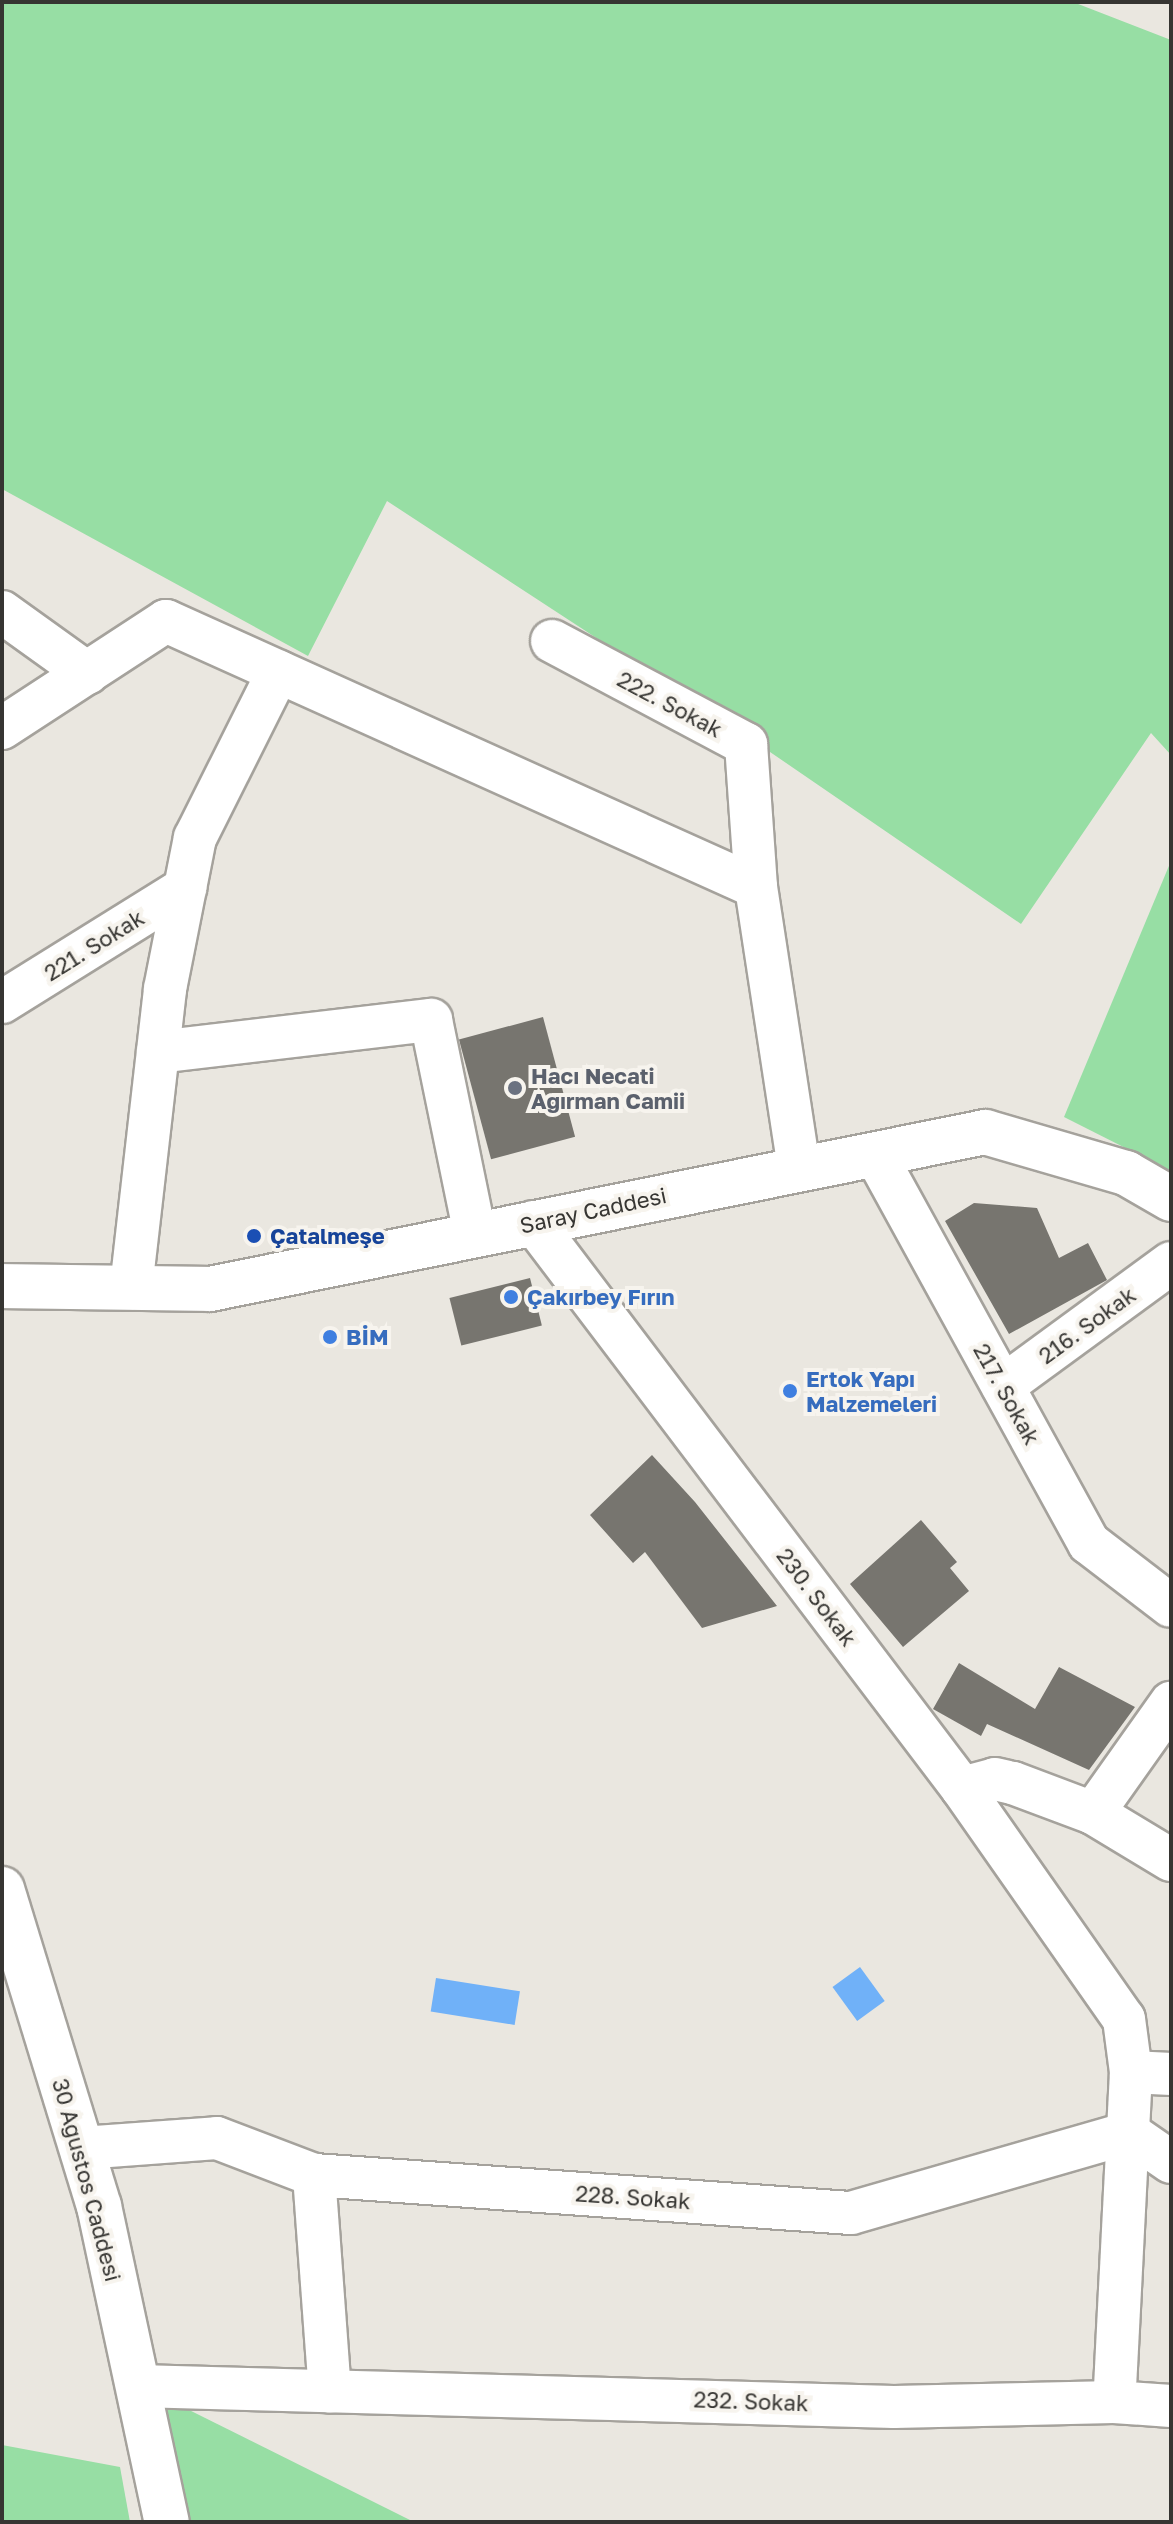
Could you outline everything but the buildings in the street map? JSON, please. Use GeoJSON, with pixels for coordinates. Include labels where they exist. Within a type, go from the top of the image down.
{"type":"FeatureCollection","features":[{"type":"Feature","properties":{"kind":"main road","name":"Saray Caddesi"},"geometry":{"type":"LineString","coordinates":[[2,1286],[210,1289],[985,1132],[1126,1173],[1171,1199]]}},
{"type":"Feature","properties":{"kind":"main road","name":"30 Ağustos Caddesi"},"geometry":{"type":"LineString","coordinates":[[2,1889],[82,2148],[167,2522]]}},
{"type":"Feature","properties":{"kind":"street"},"geometry":{"type":"LineString","coordinates":[[2,612],[87,673]]}},
{"type":"Feature","properties":{"kind":"street"},"geometry":{"type":"LineString","coordinates":[[2,728],[166,621],[756,887],[799,1169]]}},
{"type":"Feature","properties":{"kind":"street","name":"222. Sokak"},"geometry":{"type":"LineString","coordinates":[[552,641],[746,744],[756,887]]}},
{"type":"Feature","properties":{"kind":"street"},"geometry":{"type":"LineString","coordinates":[[131,1288],[158,1052],[195,838],[278,672]]}},
{"type":"Feature","properties":{"kind":"street","name":"221. Sokak"},"geometry":{"type":"LineString","coordinates":[[2,1002],[185,888]]}},
{"type":"Feature","properties":{"kind":"street"},"geometry":{"type":"LineString","coordinates":[[158,1052],[431,1020],[475,1234]]}},
{"type":"Feature","properties":{"kind":"street","name":"217. Sokak"},"geometry":{"type":"LineString","coordinates":[[875,1154],[1089,1543],[1166,1589]]}},
{"type":"Feature","properties":{"kind":"street","name":"230. Sokak"},"geometry":{"type":"LineString","coordinates":[[533,1222],[962,1788],[1114,1998],[1129,2038],[1151,2073],[1129,2133],[1114,2402]]}},
{"type":"Feature","properties":{"kind":"street","name":"216. Sokak"},"geometry":{"type":"LineString","coordinates":[[1003,1386],[1171,1263]]}},
{"type":"Feature","properties":{"kind":"street"},"geometry":{"type":"LineString","coordinates":[[1093,1813],[1171,1703]]}},
{"type":"Feature","properties":{"kind":"street"},"geometry":{"type":"LineString","coordinates":[[962,1788],[995,1779],[1093,1813],[1171,1860]]}},
{"type":"Feature","properties":{"kind":"street"},"geometry":{"type":"LineString","coordinates":[[1129,2133],[1171,2162]]}},
{"type":"Feature","properties":{"kind":"street","name":"228. Sokak"},"geometry":{"type":"LineString","coordinates":[[82,2148],[217,2138],[314,2175],[851,2213],[1129,2133]]}},
{"type":"Feature","properties":{"kind":"street"},"geometry":{"type":"LineString","coordinates":[[314,2175],[330,2391]]}},
{"type":"Feature","properties":{"kind":"street","name":"232. Sokak"},"geometry":{"type":"LineString","coordinates":[[138,2386],[894,2407],[1114,2402],[1171,2406]]}},
{"type":"Feature","properties":{"kind":"green space"},"geometry":{"type":"Polygon","coordinates":[[[2,2],[1073,2],[1171,40],[1171,755],[1151,733],[1021,924],[754,741],[387,501],[308,656],[2,489],[2,2]]]}},
{"type":"Feature","properties":{"kind":"green space"},"geometry":{"type":"Polygon","coordinates":[[[1171,861],[1171,1171],[1064,1117],[1171,861]]]}},
{"type":"Feature","properties":{"kind":"green space"},"geometry":{"type":"Polygon","coordinates":[[[163,2397],[414,2522],[187,2522],[163,2397]]]}},
{"type":"Feature","properties":{"kind":"green space"},"geometry":{"type":"Polygon","coordinates":[[[2,2445],[120,2467],[130,2522],[2,2522],[2,2445]]]}},
{"type":"Feature","properties":{"kind":"water"},"geometry":{"type":"Polygon","coordinates":[[[860,1967],[885,2001],[857,2021],[832,1987],[860,1967]]]}},
{"type":"Feature","properties":{"kind":"water"},"geometry":{"type":"Polygon","coordinates":[[[436,1978],[520,1991],[515,2025],[431,2012],[436,1978]]]}},
{"type":"Feature","properties":{"kind":"place","name":"Hacı Necati Ağırman Camii"},"geometry":{"type":"Point","coordinates":[515,1088]}},
{"type":"Feature","properties":{"kind":"place","name":"Çatalmeşe"},"geometry":{"type":"Point","coordinates":[254,1236]}},
{"type":"Feature","properties":{"kind":"place","name":"Çakırbey Fırın"},"geometry":{"type":"Point","coordinates":[511,1297]}},
{"type":"Feature","properties":{"kind":"place","name":"BİM"},"geometry":{"type":"Point","coordinates":[330,1337]}},
{"type":"Feature","properties":{"kind":"place","name":"Ertok Yapı Malzemeleri"},"geometry":{"type":"Point","coordinates":[790,1391]}}]}
